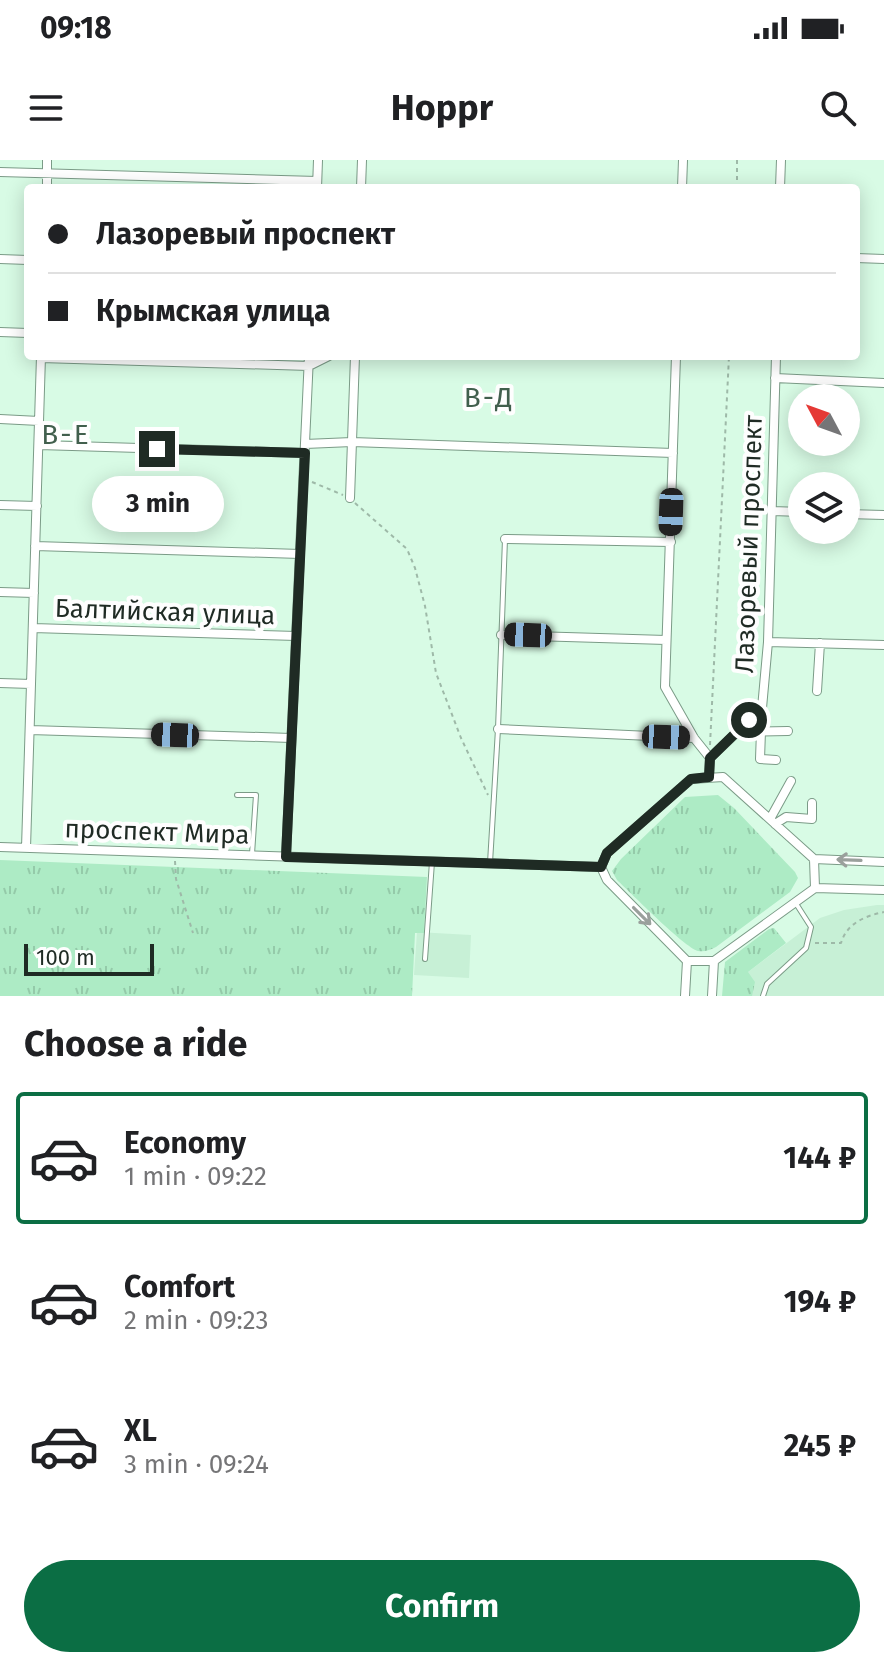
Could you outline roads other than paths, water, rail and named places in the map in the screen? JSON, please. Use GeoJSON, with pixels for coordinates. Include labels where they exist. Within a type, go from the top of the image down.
{"type":"FeatureCollection","features":[{"type":"Feature","properties":{"kind":"street"},"geometry":{"type":"LineString","coordinates":[[47,160],[47,184]]}},
{"type":"Feature","properties":{"kind":"street"},"geometry":{"type":"LineString","coordinates":[[0,172],[317,184],[318,160]]}},
{"type":"Feature","properties":{"kind":"street"},"geometry":{"type":"LineString","coordinates":[[361,184],[362,160]]}},
{"type":"Feature","properties":{"kind":"street"},"geometry":{"type":"LineString","coordinates":[[682,184],[683,160]]}},
{"type":"Feature","properties":{"kind":"street"},"geometry":{"type":"LineString","coordinates":[[780,184],[781,160]]}},
{"type":"Feature","properties":{"kind":"street"},"geometry":{"type":"LineString","coordinates":[[860,258],[884,259]]}},
{"type":"Feature","properties":{"kind":"street"},"geometry":{"type":"LineString","coordinates":[[0,259],[24,260]]}},
{"type":"Feature","properties":{"kind":"street"},"geometry":{"type":"LineString","coordinates":[[0,332],[24,333]]}},
{"type":"Feature","properties":{"kind":"street"},"geometry":{"type":"LineString","coordinates":[[26,848],[41,360]]}},
{"type":"Feature","properties":{"kind":"street"},"geometry":{"type":"LineString","coordinates":[[130,360],[309,366],[321,360]]}},
{"type":"Feature","properties":{"kind":"street"},"geometry":{"type":"LineString","coordinates":[[286,857],[309,360]]}},
{"type":"Feature","properties":{"kind":"street"},"geometry":{"type":"LineString","coordinates":[[350,498],[355,360]]}},
{"type":"Feature","properties":{"kind":"street"},"geometry":{"type":"LineString","coordinates":[[676,360],[665,687],[694,738],[710,758],[709,777]]}},
{"type":"Feature","properties":{"kind":"street","name":"Лазоревый проспект"},"geometry":{"type":"LineString","coordinates":[[710,758],[762,708],[768,642],[776,360]]}},
{"type":"Feature","properties":{"kind":"street"},"geometry":{"type":"LineString","coordinates":[[775,378],[884,383]]}},
{"type":"Feature","properties":{"kind":"street"},"geometry":{"type":"LineString","coordinates":[[0,419],[39,421]]}},
{"type":"Feature","properties":{"kind":"street"},"geometry":{"type":"LineString","coordinates":[[39,445],[305,448],[352,442],[673,453]]}},
{"type":"Feature","properties":{"kind":"street"},"geometry":{"type":"LineString","coordinates":[[0,505],[37,506]]}},
{"type":"Feature","properties":{"kind":"street"},"geometry":{"type":"LineString","coordinates":[[772,511],[788,512]]}},
{"type":"Feature","properties":{"kind":"street"},"geometry":{"type":"LineString","coordinates":[[860,514],[884,515]]}},
{"type":"Feature","properties":{"kind":"street"},"geometry":{"type":"LineString","coordinates":[[505,539],[671,542]]}},
{"type":"Feature","properties":{"kind":"street"},"geometry":{"type":"LineString","coordinates":[[35,546],[300,554]]}},
{"type":"Feature","properties":{"kind":"street"},"geometry":{"type":"LineString","coordinates":[[0,592],[34,593]]}},
{"type":"Feature","properties":{"kind":"street","name":"Балтийская улица"},"geometry":{"type":"LineString","coordinates":[[33,628],[296,636]]}},
{"type":"Feature","properties":{"kind":"street"},"geometry":{"type":"LineString","coordinates":[[501,635],[666,640]]}},
{"type":"Feature","properties":{"kind":"street"},"geometry":{"type":"LineString","coordinates":[[768,642],[884,645]]}},
{"type":"Feature","properties":{"kind":"street"},"geometry":{"type":"LineString","coordinates":[[817,691],[820,643]]}},
{"type":"Feature","properties":{"kind":"street"},"geometry":{"type":"LineString","coordinates":[[0,683],[31,684]]}},
{"type":"Feature","properties":{"kind":"street"},"geometry":{"type":"LineString","coordinates":[[498,729],[694,738]]}},
{"type":"Feature","properties":{"kind":"street"},"geometry":{"type":"LineString","coordinates":[[30,730],[291,738]]}},
{"type":"Feature","properties":{"kind":"street"},"geometry":{"type":"LineString","coordinates":[[761,731],[760,759],[776,760]]}},
{"type":"Feature","properties":{"kind":"street"},"geometry":{"type":"LineString","coordinates":[[736,732],[788,731]]}},
{"type":"Feature","properties":{"kind":"street"},"geometry":{"type":"LineString","coordinates":[[884,862],[814,859],[723,777],[709,777],[691,779],[607,853],[601,867],[607,880],[687,961],[714,961],[815,888],[884,890]]}},
{"type":"Feature","properties":{"kind":"street"},"geometry":{"type":"LineString","coordinates":[[772,822],[791,781]]}},
{"type":"Feature","properties":{"kind":"street"},"geometry":{"type":"LineString","coordinates":[[772,822],[786,817],[812,819],[812,803]]}},
{"type":"Feature","properties":{"kind":"street","name":"проспект Мира"},"geometry":{"type":"LineString","coordinates":[[0,847],[601,867]]}},
{"type":"Feature","properties":{"kind":"street"},"geometry":{"type":"LineString","coordinates":[[814,859],[815,888]]}},
{"type":"Feature","properties":{"kind":"street"},"geometry":{"type":"LineString","coordinates":[[685,996],[687,961]]}},
{"type":"Feature","properties":{"kind":"street"},"geometry":{"type":"LineString","coordinates":[[712,996],[714,961]]}},
{"type":"Feature","properties":{"kind":"lane"},"geometry":{"type":"LineString","coordinates":[[490,863],[505,539]]}},
{"type":"Feature","properties":{"kind":"lane"},"geometry":{"type":"LineString","coordinates":[[237,795],[256,795],[252,855]]}},
{"type":"Feature","properties":{"kind":"lane"},"geometry":{"type":"LineString","coordinates":[[425,959],[432,861]]}},
{"type":"Feature","properties":{"kind":"lane"},"geometry":{"type":"LineString","coordinates":[[763,996],[767,984],[806,948],[811,927],[795,902]]}},
{"type":"Feature","properties":{"kind":"district","name":"В-Д"},"geometry":{"type":"Point","coordinates":[489,397]}},
{"type":"Feature","properties":{"kind":"district","name":"В-Е"},"geometry":{"type":"Point","coordinates":[66,434]}}]}
